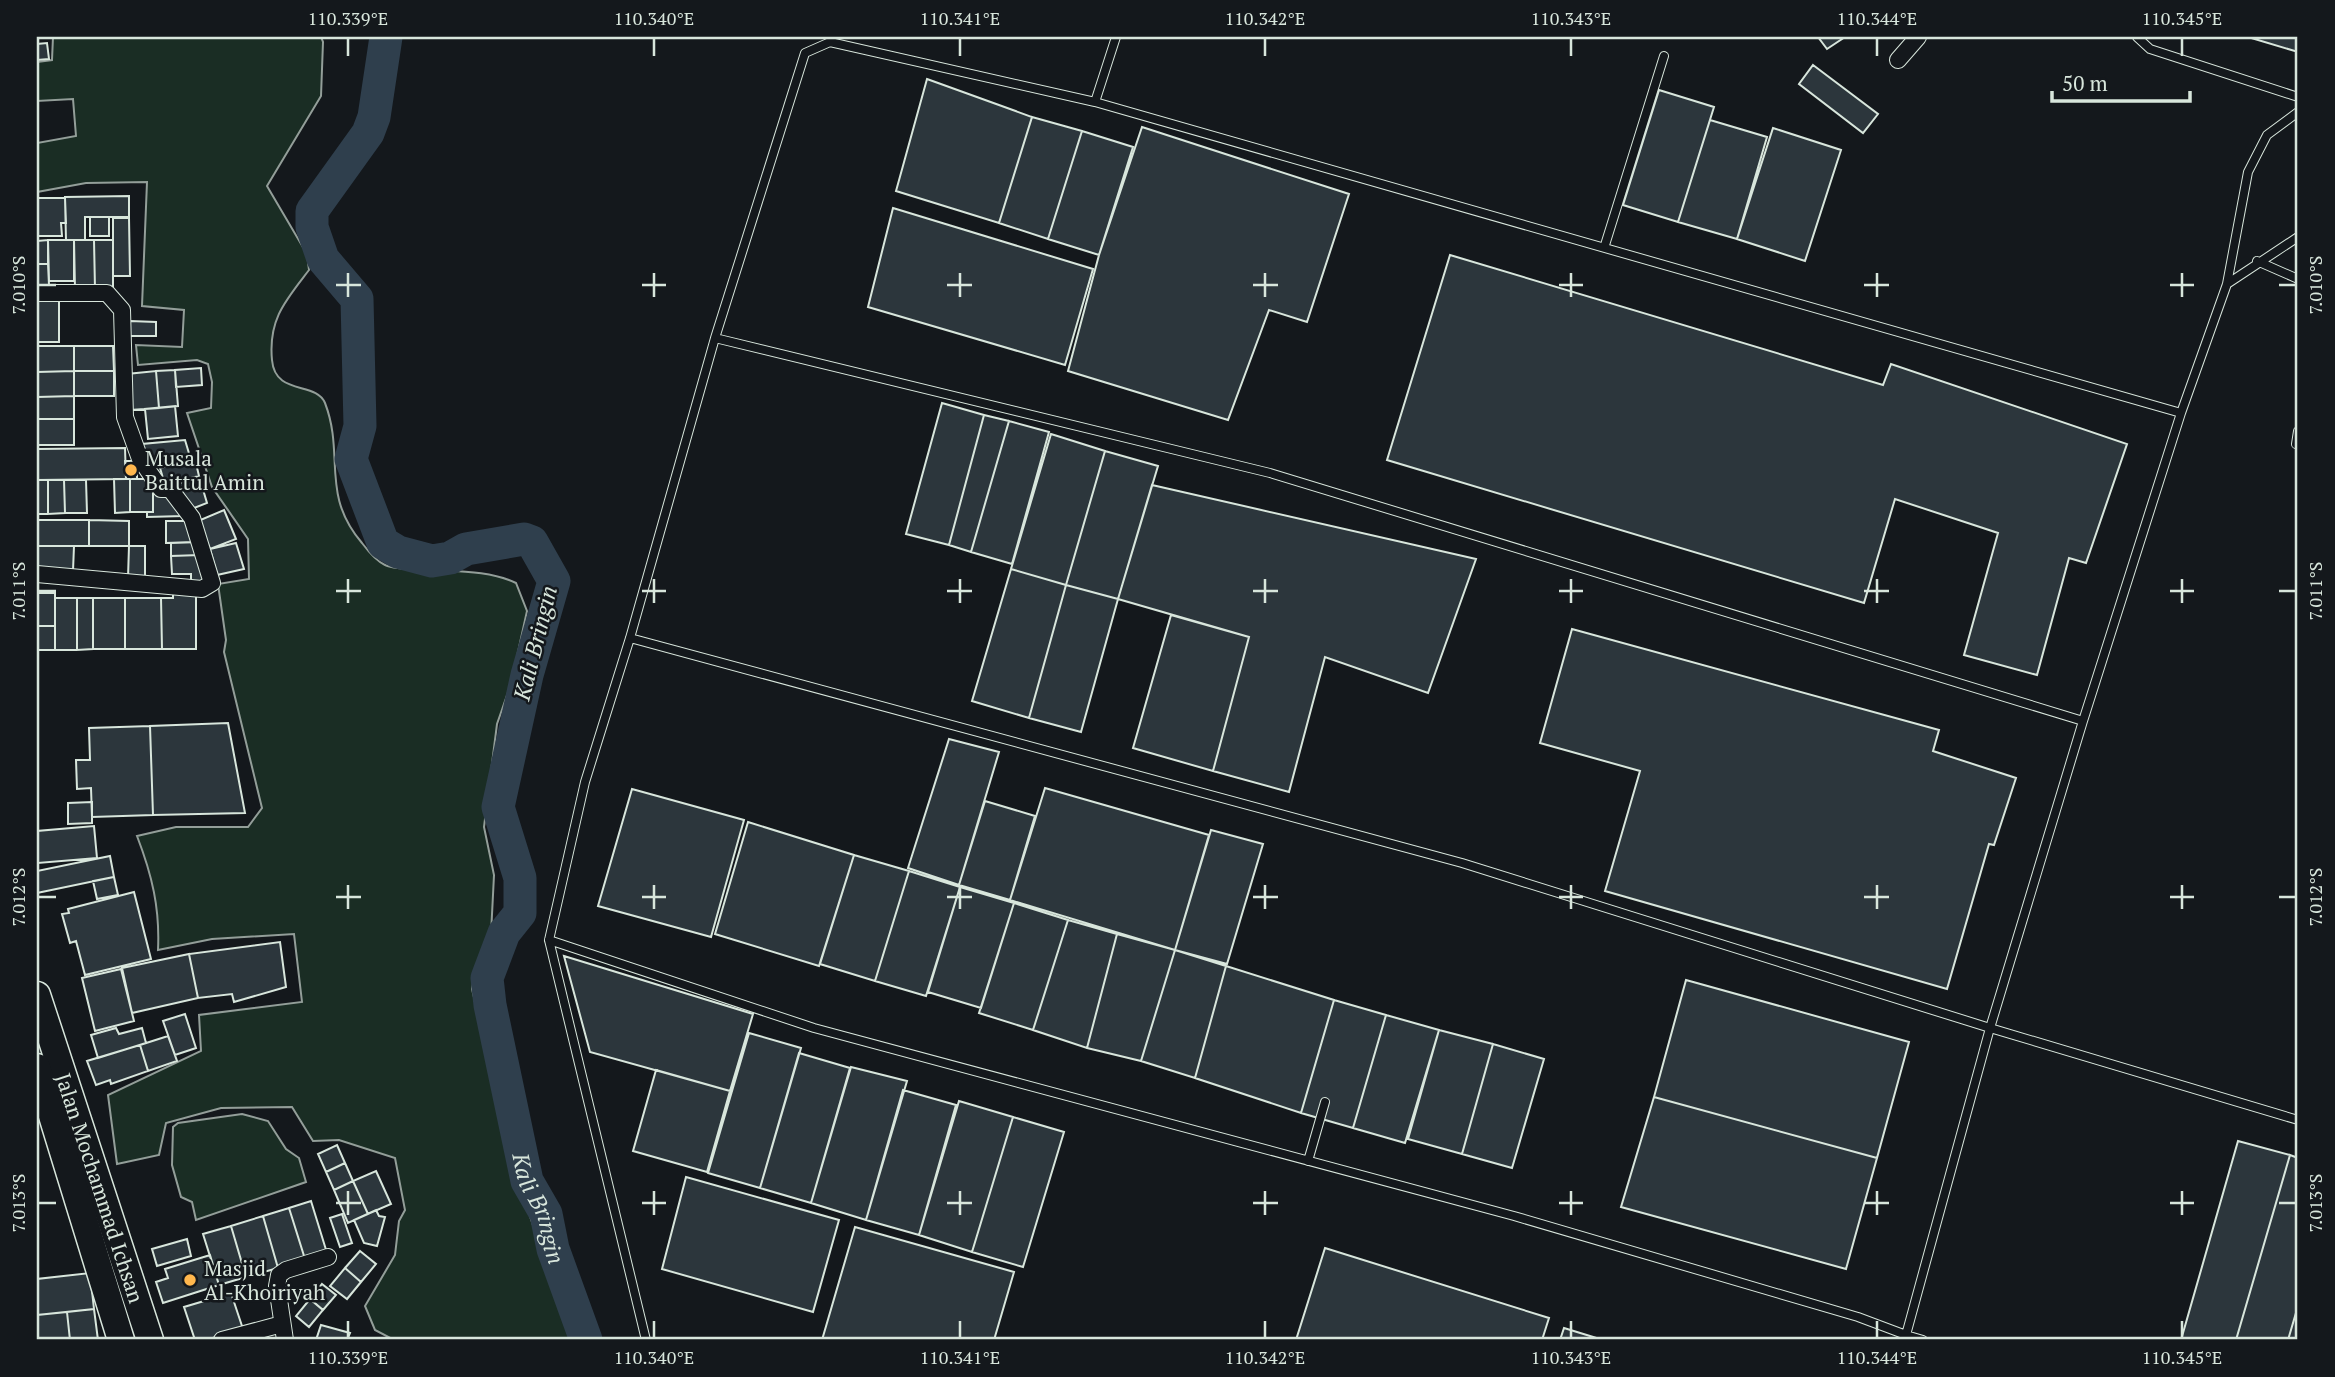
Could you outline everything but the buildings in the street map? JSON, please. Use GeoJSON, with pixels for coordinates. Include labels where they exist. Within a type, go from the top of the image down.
{"type":"FeatureCollection","features":[{"type":"Feature","properties":{"kind":"main road","name":"Jalan Mochammad Ichsan"},"geometry":{"type":"LineString","coordinates":[[37,995],[150,1340]]}},
{"type":"Feature","properties":{"kind":"main road","name":"Jalan Mochammad Ichsan"},"geometry":{"type":"LineString","coordinates":[[37,1068],[121,1340]]}},
{"type":"Feature","properties":{"kind":"street"},"geometry":{"type":"LineString","coordinates":[[1898,60],[1918,37]]}},
{"type":"Feature","properties":{"kind":"street"},"geometry":{"type":"LineString","coordinates":[[37,293],[107,293],[122,310],[125,417],[140,458],[161,489],[170,489],[192,518],[212,583],[202,589],[37,574]]}},
{"type":"Feature","properties":{"kind":"street"},"geometry":{"type":"LineString","coordinates":[[222,1340],[283,1332],[279,1275],[286,1270],[328,1257]]}},
{"type":"Feature","properties":{"kind":"lane"},"geometry":{"type":"LineString","coordinates":[[1095,102],[1116,37]]}},
{"type":"Feature","properties":{"kind":"lane"},"geometry":{"type":"LineString","coordinates":[[2137,37],[2150,49],[2298,97]]}},
{"type":"Feature","properties":{"kind":"lane"},"geometry":{"type":"LineString","coordinates":[[646,1340],[550,940],[585,782],[630,638],[715,338],[805,53],[830,42],[1095,102],[1605,245],[2181,413]]}},
{"type":"Feature","properties":{"kind":"lane"},"geometry":{"type":"LineString","coordinates":[[1605,245],[1664,56]]}},
{"type":"Feature","properties":{"kind":"lane"},"geometry":{"type":"LineString","coordinates":[[1905,1338],[1990,1028],[2083,721],[2181,413],[2227,284],[2248,172],[2267,135],[2298,112]]}},
{"type":"Feature","properties":{"kind":"lane"},"geometry":{"type":"LineString","coordinates":[[2227,284],[2257,261],[2298,237]]}},
{"type":"Feature","properties":{"kind":"lane"},"geometry":{"type":"LineString","coordinates":[[2257,261],[2298,279]]}},
{"type":"Feature","properties":{"kind":"lane"},"geometry":{"type":"LineString","coordinates":[[715,338],[1269,473],[2083,721]]}},
{"type":"Feature","properties":{"kind":"lane"},"geometry":{"type":"LineString","coordinates":[[2297,444],[2298,431]]}},
{"type":"Feature","properties":{"kind":"lane"},"geometry":{"type":"LineString","coordinates":[[630,638],[1462,863],[1990,1028],[2298,1120]]}},
{"type":"Feature","properties":{"kind":"lane"},"geometry":{"type":"LineString","coordinates":[[550,940],[814,1028],[1527,1220],[1858,1317],[1905,1338],[1923,1340]]}},
{"type":"Feature","properties":{"kind":"lane"},"geometry":{"type":"LineString","coordinates":[[1308,1161],[1325,1102]]}},
{"type":"Feature","properties":{"kind":"green space"},"geometry":{"type":"Polygon","coordinates":[[[53,37],[321,37],[323,42],[321,96],[267,186],[307,254],[309,270],[280,311],[273,333],[272,360],[280,379],[313,392],[325,403],[331,422],[341,508],[349,525],[378,561],[396,568],[468,572],[505,579],[516,583],[527,611],[511,684],[497,724],[484,827],[494,875],[491,934],[476,965],[472,989],[482,1031],[505,1102],[524,1199],[573,1340],[394,1340],[375,1330],[365,1306],[395,1255],[399,1221],[405,1210],[395,1158],[339,1140],[313,1141],[292,1107],[221,1108],[166,1123],[159,1155],[117,1164],[108,1095],[201,1051],[199,1015],[302,1002],[294,934],[212,939],[158,950],[154,892],[137,836],[176,827],[248,827],[262,808],[224,652],[226,640],[218,584],[249,579],[248,539],[212,487],[187,413],[211,408],[212,382],[208,364],[197,360],[138,365],[136,345],[182,347],[184,310],[142,306],[147,182],[86,183],[37,192],[37,143],[76,136],[73,99],[37,101],[37,62],[52,60],[53,37]]]}},
{"type":"Feature","properties":{"kind":"green space"},"geometry":{"type":"Polygon","coordinates":[[[242,1114],[268,1121],[286,1149],[299,1158],[306,1182],[196,1220],[192,1202],[181,1197],[172,1165],[173,1127],[178,1123],[242,1114]]]}},
{"type":"Feature","properties":{"kind":"waterway","name":"Kali Bringin"},"geometry":{"type":"LineString","coordinates":[[386,37],[374,117],[368,133],[312,211],[312,227],[323,259],[357,299],[360,426],[351,459],[383,543],[398,552],[432,561],[450,558],[466,549],[524,539],[532,542],[554,581],[527,675],[498,807],[520,878],[520,913],[504,933],[487,978],[490,1005],[527,1181],[546,1214],[553,1249],[586,1340]]}},
{"type":"Feature","properties":{"kind":"place","name":"Musala Baittul Amin"},"geometry":{"type":"Point","coordinates":[131,470]}},
{"type":"Feature","properties":{"kind":"place","name":"Masjid Al-Khoiriyah"},"geometry":{"type":"Point","coordinates":[190,1280]}}]}
